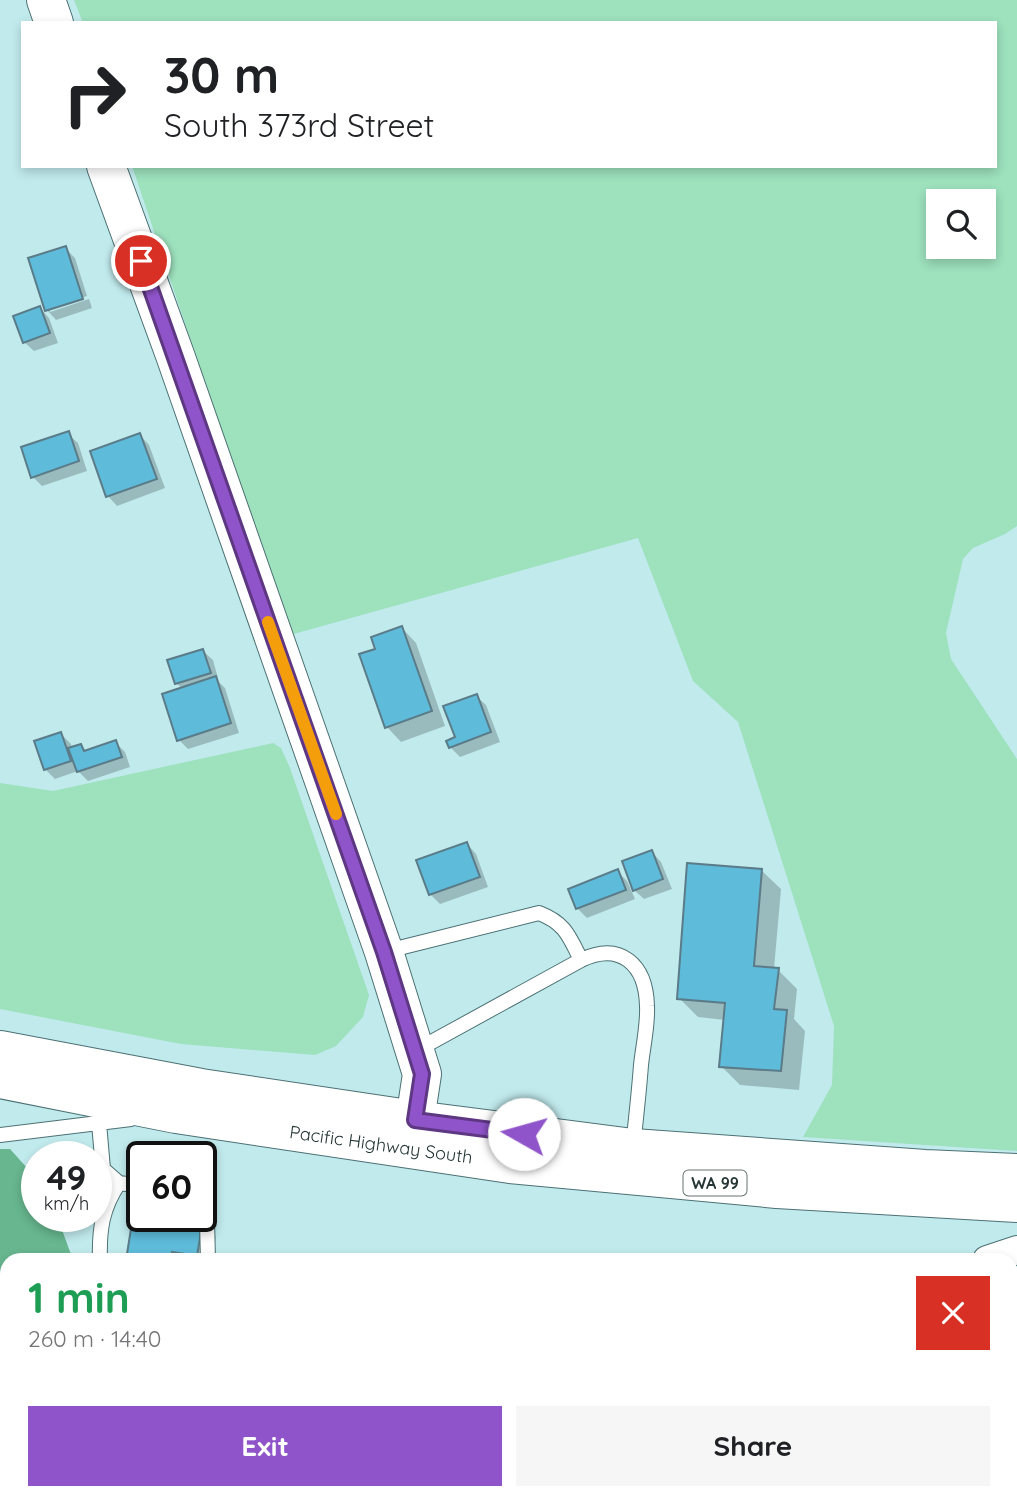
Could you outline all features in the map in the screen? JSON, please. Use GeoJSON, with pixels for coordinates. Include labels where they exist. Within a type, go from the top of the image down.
{"type":"FeatureCollection","features":[{"type":"Feature","properties":{"kind":"main road"},"geometry":{"type":"LineString","coordinates":[[46,0],[53,21]]}},
{"type":"Feature","properties":{"kind":"main road"},"geometry":{"type":"LineString","coordinates":[[107,168],[384,952],[422,1074],[415,1120]]}},
{"type":"Feature","properties":{"kind":"main road","name":"Pacific Highway South"},"geometry":{"type":"LineString","coordinates":[[0,1050],[201,1088],[415,1120],[633,1148],[925,1170],[1017,1173]]}},
{"type":"Feature","properties":{"kind":"main road","name":"Pacific Highway South"},"geometry":{"type":"LineString","coordinates":[[0,1079],[176,1114],[510,1164],[777,1189],[1017,1203]]}},
{"type":"Feature","properties":{"kind":"lane"},"geometry":{"type":"LineString","coordinates":[[384,952],[539,913],[555,919],[566,931],[581,960]]}},
{"type":"Feature","properties":{"kind":"lane"},"geometry":{"type":"LineString","coordinates":[[415,1051],[590,955],[614,952],[632,961],[644,982],[647,1006],[633,1148]]}},
{"type":"Feature","properties":{"kind":"lane"},"geometry":{"type":"LineString","coordinates":[[0,1135],[176,1114]]}},
{"type":"Feature","properties":{"kind":"lane"},"geometry":{"type":"LineString","coordinates":[[99,1123],[103,1169],[119,1183],[126,1184]]}},
{"type":"Feature","properties":{"kind":"lane"},"geometry":{"type":"LineString","coordinates":[[100,1253],[102,1214],[119,1183]]}},
{"type":"Feature","properties":{"kind":"lane"},"geometry":{"type":"LineString","coordinates":[[207,1232],[208,1253]]}},
{"type":"Feature","properties":{"kind":"green space"},"geometry":{"type":"Polygon","coordinates":[[[74,0],[1017,0],[1017,526],[973,548],[963,559],[946,633],[951,659],[1017,759],[1017,1151],[803,1137],[832,1085],[834,1026],[738,722],[693,681],[638,538],[290,635],[133,168],[997,168],[997,21],[82,21],[74,0]]]}},
{"type":"Feature","properties":{"kind":"green space"},"geometry":{"type":"Polygon","coordinates":[[[273,743],[281,748],[290,768],[369,995],[363,1017],[336,1046],[315,1055],[181,1044],[0,1009],[0,783],[53,791],[273,743]]]}},
{"type":"Feature","properties":{"kind":"green space"},"geometry":{"type":"Polygon","coordinates":[[[0,1149],[10,1149],[21,1161],[21,1232],[63,1232],[70,1253],[0,1253],[0,1149]]]}},
{"type":"Feature","properties":{"kind":"building"},"geometry":{"type":"Polygon","coordinates":[[[66,246],[83,299],[45,311],[28,258],[66,246]]]}},
{"type":"Feature","properties":{"kind":"building"},"geometry":{"type":"Polygon","coordinates":[[[40,306],[50,333],[23,343],[13,316],[40,306]]]}},
{"type":"Feature","properties":{"kind":"building"},"geometry":{"type":"Polygon","coordinates":[[[69,431],[79,461],[31,478],[21,447],[69,431]]]}},
{"type":"Feature","properties":{"kind":"building"},"geometry":{"type":"Polygon","coordinates":[[[140,433],[157,479],[106,497],[90,451],[140,433]]]}},
{"type":"Feature","properties":{"kind":"building"},"geometry":{"type":"Polygon","coordinates":[[[402,626],[432,711],[385,728],[359,654],[375,649],[371,637],[402,626]]]}},
{"type":"Feature","properties":{"kind":"building"},"geometry":{"type":"Polygon","coordinates":[[[203,649],[211,673],[175,684],[167,660],[203,649]]]}},
{"type":"Feature","properties":{"kind":"building"},"geometry":{"type":"Polygon","coordinates":[[[216,676],[231,723],[177,741],[162,694],[216,676]]]}},
{"type":"Feature","properties":{"kind":"building"},"geometry":{"type":"Polygon","coordinates":[[[477,694],[491,732],[449,748],[446,741],[455,737],[443,706],[477,694]]]}},
{"type":"Feature","properties":{"kind":"building"},"geometry":{"type":"Polygon","coordinates":[[[61,732],[71,761],[44,770],[34,741],[61,732]]]}},
{"type":"Feature","properties":{"kind":"building"},"geometry":{"type":"Polygon","coordinates":[[[116,740],[122,757],[77,772],[68,748],[81,744],[84,751],[116,740]]]}},
{"type":"Feature","properties":{"kind":"building"},"geometry":{"type":"Polygon","coordinates":[[[467,842],[480,877],[429,895],[416,860],[467,842]]]}},
{"type":"Feature","properties":{"kind":"building"},"geometry":{"type":"Polygon","coordinates":[[[652,850],[663,879],[633,891],[622,861],[652,850]]]}},
{"type":"Feature","properties":{"kind":"building"},"geometry":{"type":"Polygon","coordinates":[[[687,863],[762,869],[754,966],[779,968],[774,1009],[787,1010],[781,1071],[719,1067],[725,1003],[677,999],[687,863]]]}},
{"type":"Feature","properties":{"kind":"building"},"geometry":{"type":"Polygon","coordinates":[[[618,869],[626,890],[576,909],[568,889],[618,869]]]}},
{"type":"Feature","properties":{"kind":"building"},"geometry":{"type":"Polygon","coordinates":[[[130,1232],[201,1232],[198,1253],[127,1253],[130,1232]]]}},
{"type":"Feature","properties":{"kind":"slow traffic"},"geometry":{"type":"LineString","coordinates":[[268,622],[336,814]]}},
{"type":"Feature","properties":{"kind":"route"},"geometry":{"type":"LineString","coordinates":[[141,261],[384,952],[422,1074],[415,1120],[524,1134]]}}]}
